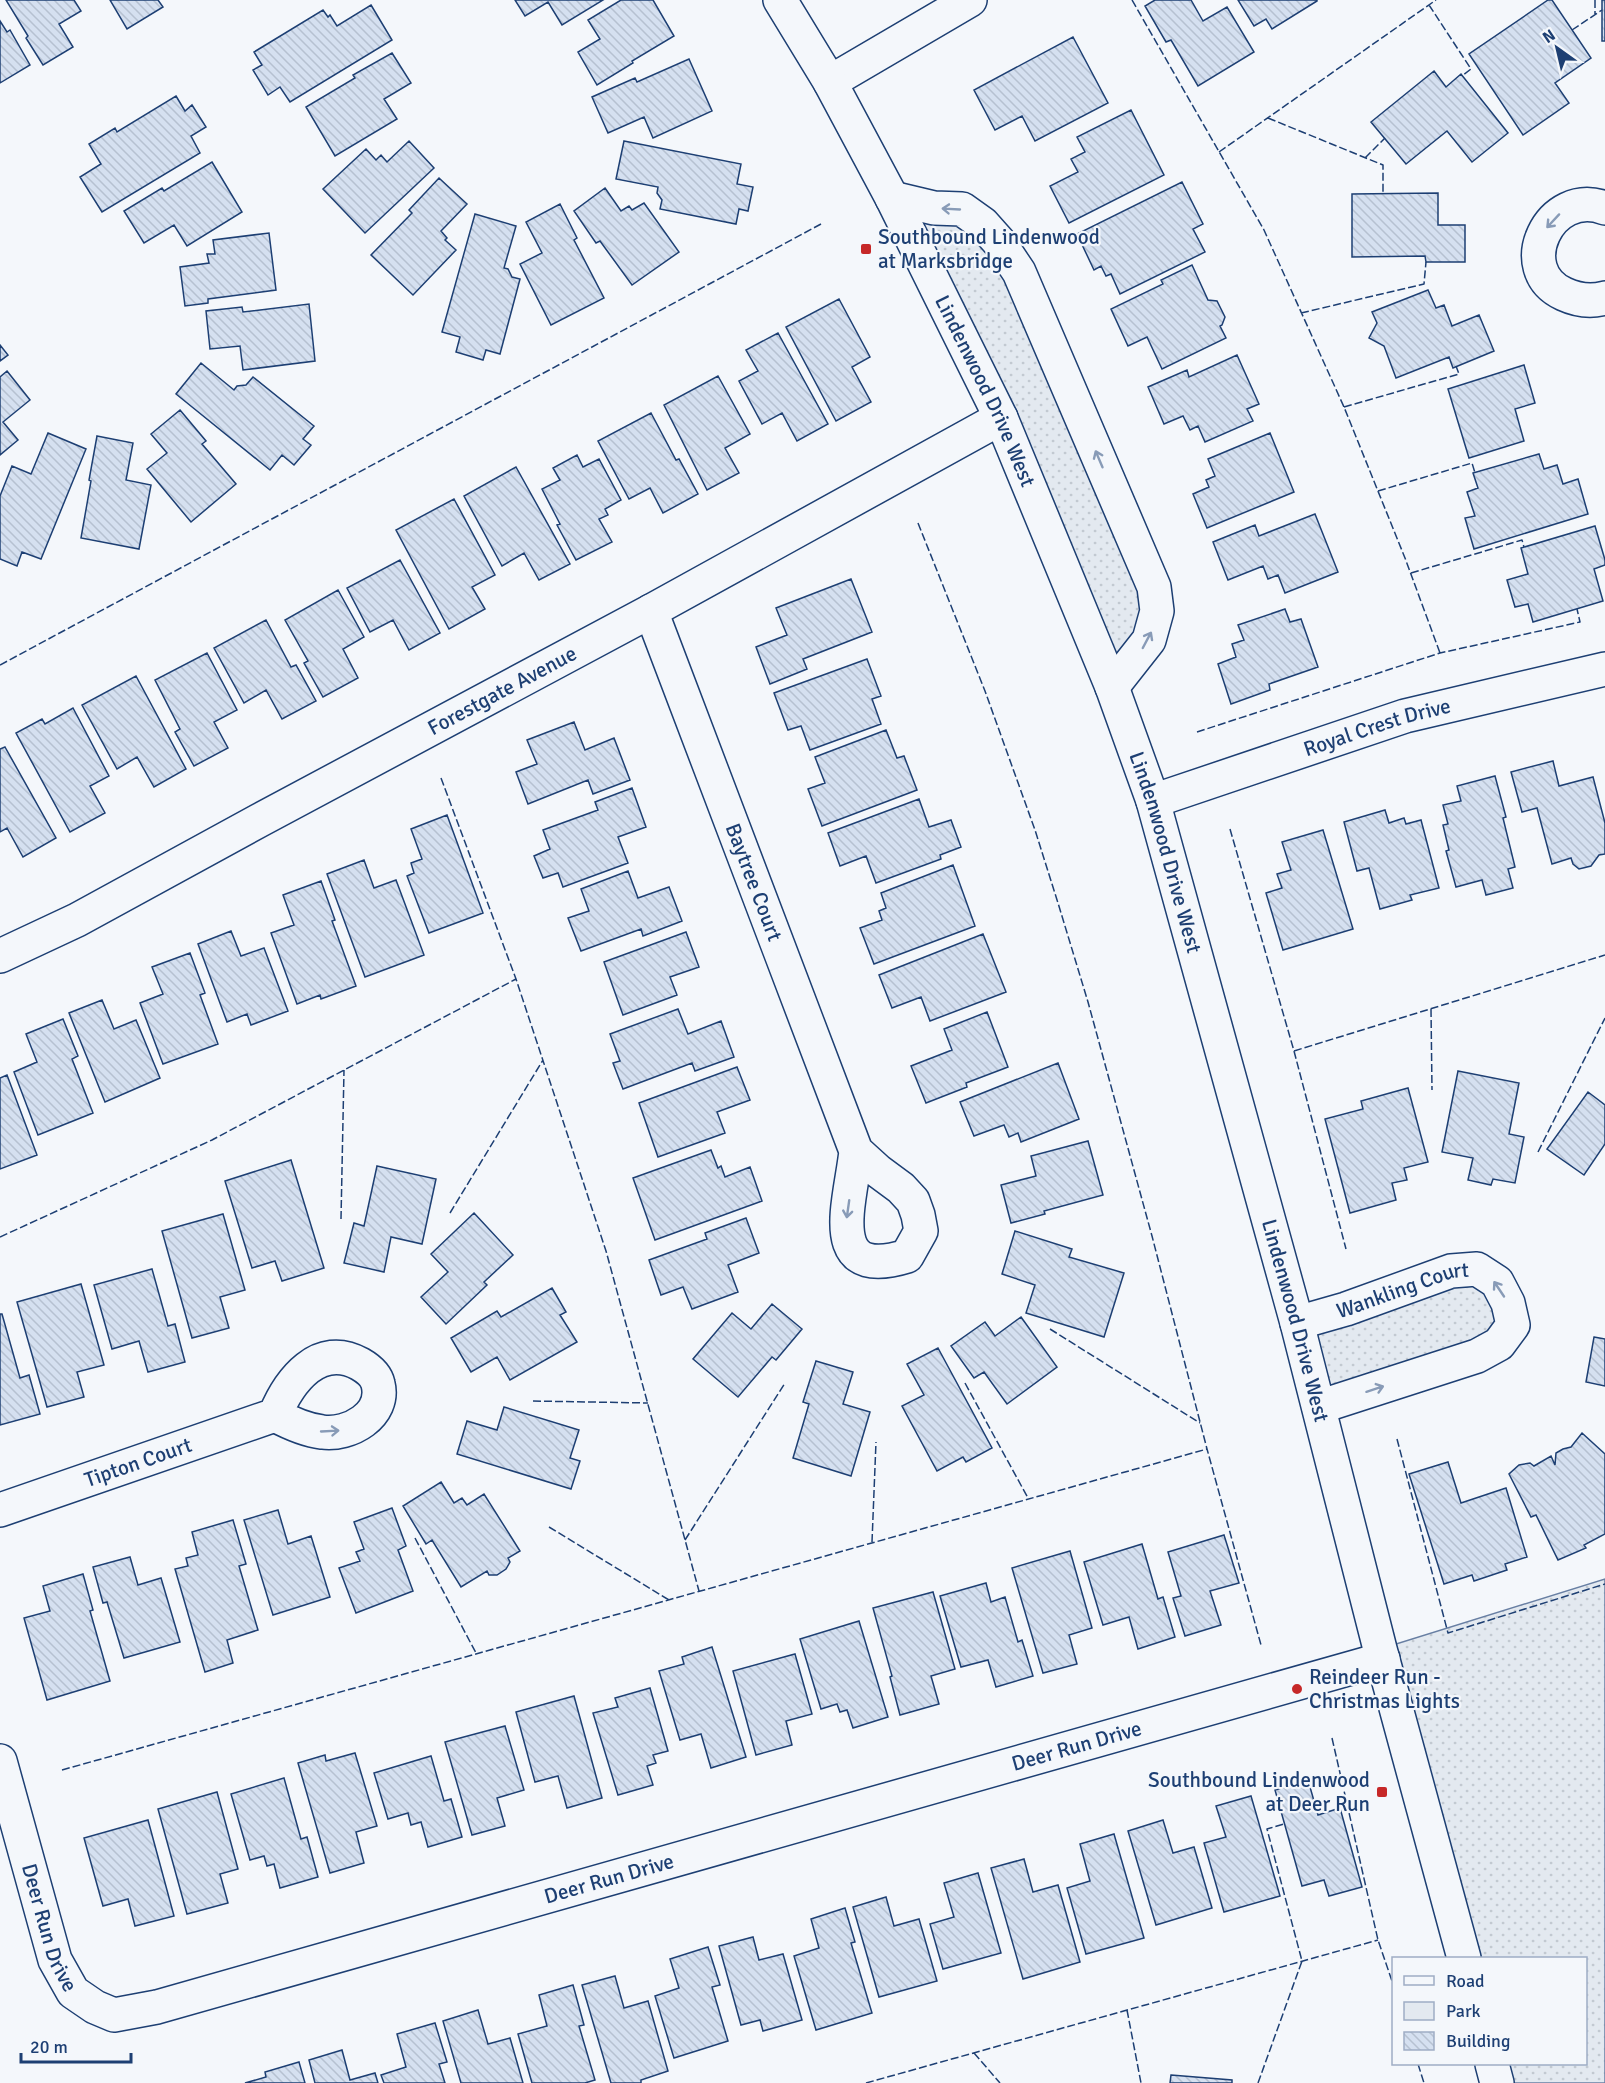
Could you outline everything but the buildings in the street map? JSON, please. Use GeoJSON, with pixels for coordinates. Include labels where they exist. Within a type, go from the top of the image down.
{"type":"FeatureCollection","features":[{"type":"Feature","properties":{"kind":"street","name":"Lindenwood Drive West"},"geometry":{"type":"LineString","coordinates":[[780,0],[830,82],[892,198],[1001,418],[1112,687],[1153,801],[1297,1323],[1383,1659],[1463,1957]]}},
{"type":"Feature","properties":{"kind":"street"},"geometry":{"type":"LineString","coordinates":[[830,82],[970,0]]}},
{"type":"Feature","properties":{"kind":"street"},"geometry":{"type":"LineString","coordinates":[[892,198],[934,208],[962,209],[983,224],[999,242],[1019,272],[1154,587],[1157,611],[1149,640],[1112,687]]}},
{"type":"Feature","properties":{"kind":"street"},"geometry":{"type":"LineString","coordinates":[[1604,301],[1577,300],[1557,291],[1542,271],[1539,263],[1539,245],[1548,224],[1566,209],[1578,204],[1595,204],[1605,208]]}},
{"type":"Feature","properties":{"kind":"street","name":"Forestgate Avenue"},"geometry":{"type":"LineString","coordinates":[[0,956],[77,920],[260,819],[651,611],[1001,418]]}},
{"type":"Feature","properties":{"kind":"street","name":"Baytree Court"},"geometry":{"type":"LineString","coordinates":[[651,611],[856,1152]]}},
{"type":"Feature","properties":{"kind":"street","name":"Royal Crest Drive"},"geometry":{"type":"LineString","coordinates":[[1153,801],[1405,716],[1605,669]]}},
{"type":"Feature","properties":{"kind":"street","name":"Wankling Court"},"geometry":{"type":"LineString","coordinates":[[1297,1323],[1346,1309],[1451,1271],[1477,1269],[1497,1282],[1508,1303],[1512,1325],[1499,1344],[1477,1356],[1319,1407]]}},
{"type":"Feature","properties":{"kind":"street","name":"Tipton Court"},"geometry":{"type":"LineString","coordinates":[[0,1510],[275,1415]]}},
{"type":"Feature","properties":{"kind":"street","name":"Deer Run Drive"},"geometry":{"type":"LineString","coordinates":[[0,1761],[55,1960],[73,1992],[95,2007],[114,2015],[157,2007],[1383,1659]]}},
{"type":"Feature","properties":{"kind":"street"},"geometry":{"type":"LineString","coordinates":[[1492,2065],[1497,2083]]}},
{"type":"Feature","properties":{"kind":"green space"},"geometry":{"type":"Polygon","coordinates":[[[892,198],[983,224],[1154,587],[1112,687],[892,198]]]}},
{"type":"Feature","properties":{"kind":"green space"},"geometry":{"type":"Polygon","coordinates":[[[1477,1269],[1513,1325],[1319,1407],[1297,1323],[1477,1269]]]}},
{"type":"Feature","properties":{"kind":"green space"},"geometry":{"type":"Polygon","coordinates":[[[1605,1579],[1605,2083],[1497,2083],[1492,2065],[1587,2065],[1587,1957],[1464,1957],[1380,1649],[1605,1579]]]}},
{"type":"Feature","properties":{"kind":"fence"},"geometry":{"type":"LineString","coordinates":[[1132,0],[1264,230],[1344,407],[1405,558],[1440,653]]}},
{"type":"Feature","properties":{"kind":"fence"},"geometry":{"type":"LineString","coordinates":[[1219,152],[1436,0]]}},
{"type":"Feature","properties":{"kind":"fence"},"geometry":{"type":"LineString","coordinates":[[1595,0],[1595,14]]}},
{"type":"Feature","properties":{"kind":"fence"},"geometry":{"type":"LineString","coordinates":[[1429,5],[1471,69],[1462,76]]}},
{"type":"Feature","properties":{"kind":"fence"},"geometry":{"type":"LineString","coordinates":[[1572,30],[1602,10]]}},
{"type":"Feature","properties":{"kind":"fence"},"geometry":{"type":"LineString","coordinates":[[1268,118],[1383,165],[1383,194]]}},
{"type":"Feature","properties":{"kind":"fence"},"geometry":{"type":"LineString","coordinates":[[1365,158],[1385,138]]}},
{"type":"Feature","properties":{"kind":"fence"},"geometry":{"type":"LineString","coordinates":[[0,665],[821,224]]}},
{"type":"Feature","properties":{"kind":"fence"},"geometry":{"type":"LineString","coordinates":[[1301,313],[1424,284],[1426,262]]}},
{"type":"Feature","properties":{"kind":"fence"},"geometry":{"type":"LineString","coordinates":[[1344,407],[1459,374],[1456,366]]}},
{"type":"Feature","properties":{"kind":"fence"},"geometry":{"type":"LineString","coordinates":[[1378,491],[1472,463],[1475,473]]}},
{"type":"Feature","properties":{"kind":"fence"},"geometry":{"type":"LineString","coordinates":[[918,523],[985,691],[1035,830],[1058,903],[1088,1002],[1261,1645]]}},
{"type":"Feature","properties":{"kind":"fence"},"geometry":{"type":"LineString","coordinates":[[1411,573],[1522,540],[1524,547]]}},
{"type":"Feature","properties":{"kind":"fence"},"geometry":{"type":"LineString","coordinates":[[1197,732],[1440,653],[1580,622],[1577,609]]}},
{"type":"Feature","properties":{"kind":"fence"},"geometry":{"type":"LineString","coordinates":[[441,778],[516,979],[606,1251],[699,1591]]}},
{"type":"Feature","properties":{"kind":"fence"},"geometry":{"type":"LineString","coordinates":[[1230,829],[1294,1051],[1346,1249]]}},
{"type":"Feature","properties":{"kind":"fence"},"geometry":{"type":"LineString","coordinates":[[1294,1051],[1605,955]]}},
{"type":"Feature","properties":{"kind":"fence"},"geometry":{"type":"LineString","coordinates":[[0,1237],[212,1140],[516,979]]}},
{"type":"Feature","properties":{"kind":"fence"},"geometry":{"type":"LineString","coordinates":[[1431,1009],[1432,1090]]}},
{"type":"Feature","properties":{"kind":"fence"},"geometry":{"type":"LineString","coordinates":[[1538,1152],[1605,1018]]}},
{"type":"Feature","properties":{"kind":"fence"},"geometry":{"type":"LineString","coordinates":[[450,1213],[543,1060]]}},
{"type":"Feature","properties":{"kind":"fence"},"geometry":{"type":"LineString","coordinates":[[341,1219],[344,1070]]}},
{"type":"Feature","properties":{"kind":"fence"},"geometry":{"type":"LineString","coordinates":[[1050,1329],[1200,1423]]}},
{"type":"Feature","properties":{"kind":"fence"},"geometry":{"type":"LineString","coordinates":[[685,1540],[785,1383]]}},
{"type":"Feature","properties":{"kind":"fence"},"geometry":{"type":"LineString","coordinates":[[965,1383],[1028,1498]]}},
{"type":"Feature","properties":{"kind":"fence"},"geometry":{"type":"LineString","coordinates":[[533,1401],[648,1403]]}},
{"type":"Feature","properties":{"kind":"fence"},"geometry":{"type":"LineString","coordinates":[[1397,1439],[1448,1633],[1605,1584]]}},
{"type":"Feature","properties":{"kind":"fence"},"geometry":{"type":"LineString","coordinates":[[872,1542],[876,1442]]}},
{"type":"Feature","properties":{"kind":"fence"},"geometry":{"type":"LineString","coordinates":[[62,1770],[1207,1449]]}},
{"type":"Feature","properties":{"kind":"fence"},"geometry":{"type":"LineString","coordinates":[[549,1527],[669,1600]]}},
{"type":"Feature","properties":{"kind":"fence"},"geometry":{"type":"LineString","coordinates":[[415,1538],[476,1653]]}},
{"type":"Feature","properties":{"kind":"fence"},"geometry":{"type":"LineString","coordinates":[[1332,1738],[1378,1940],[1392,1981]]}},
{"type":"Feature","properties":{"kind":"fence"},"geometry":{"type":"LineString","coordinates":[[1258,2083],[1302,1961],[1267,1829],[1284,1824]]}},
{"type":"Feature","properties":{"kind":"fence"},"geometry":{"type":"LineString","coordinates":[[866,2083],[1378,1940]]}},
{"type":"Feature","properties":{"kind":"fence"},"geometry":{"type":"LineString","coordinates":[[1127,2010],[1141,2083]]}},
{"type":"Feature","properties":{"kind":"fence"},"geometry":{"type":"LineString","coordinates":[[974,2053],[1000,2083]]}},
{"type":"Feature","properties":{"kind":"fence"},"geometry":{"type":"LineString","coordinates":[[1418,2065],[1424,2083]]}},
{"type":"Feature","properties":{"kind":"place","name":"Southbound Lindenwood at Marksbridge"},"geometry":{"type":"Point","coordinates":[866,249]}},
{"type":"Feature","properties":{"kind":"place","name":"Reindeer Run - Christmas Lights"},"geometry":{"type":"Point","coordinates":[1297,1689]}},
{"type":"Feature","properties":{"kind":"place","name":"Southbound Lindenwood at Deer Run"},"geometry":{"type":"Point","coordinates":[1382,1792]}}]}
